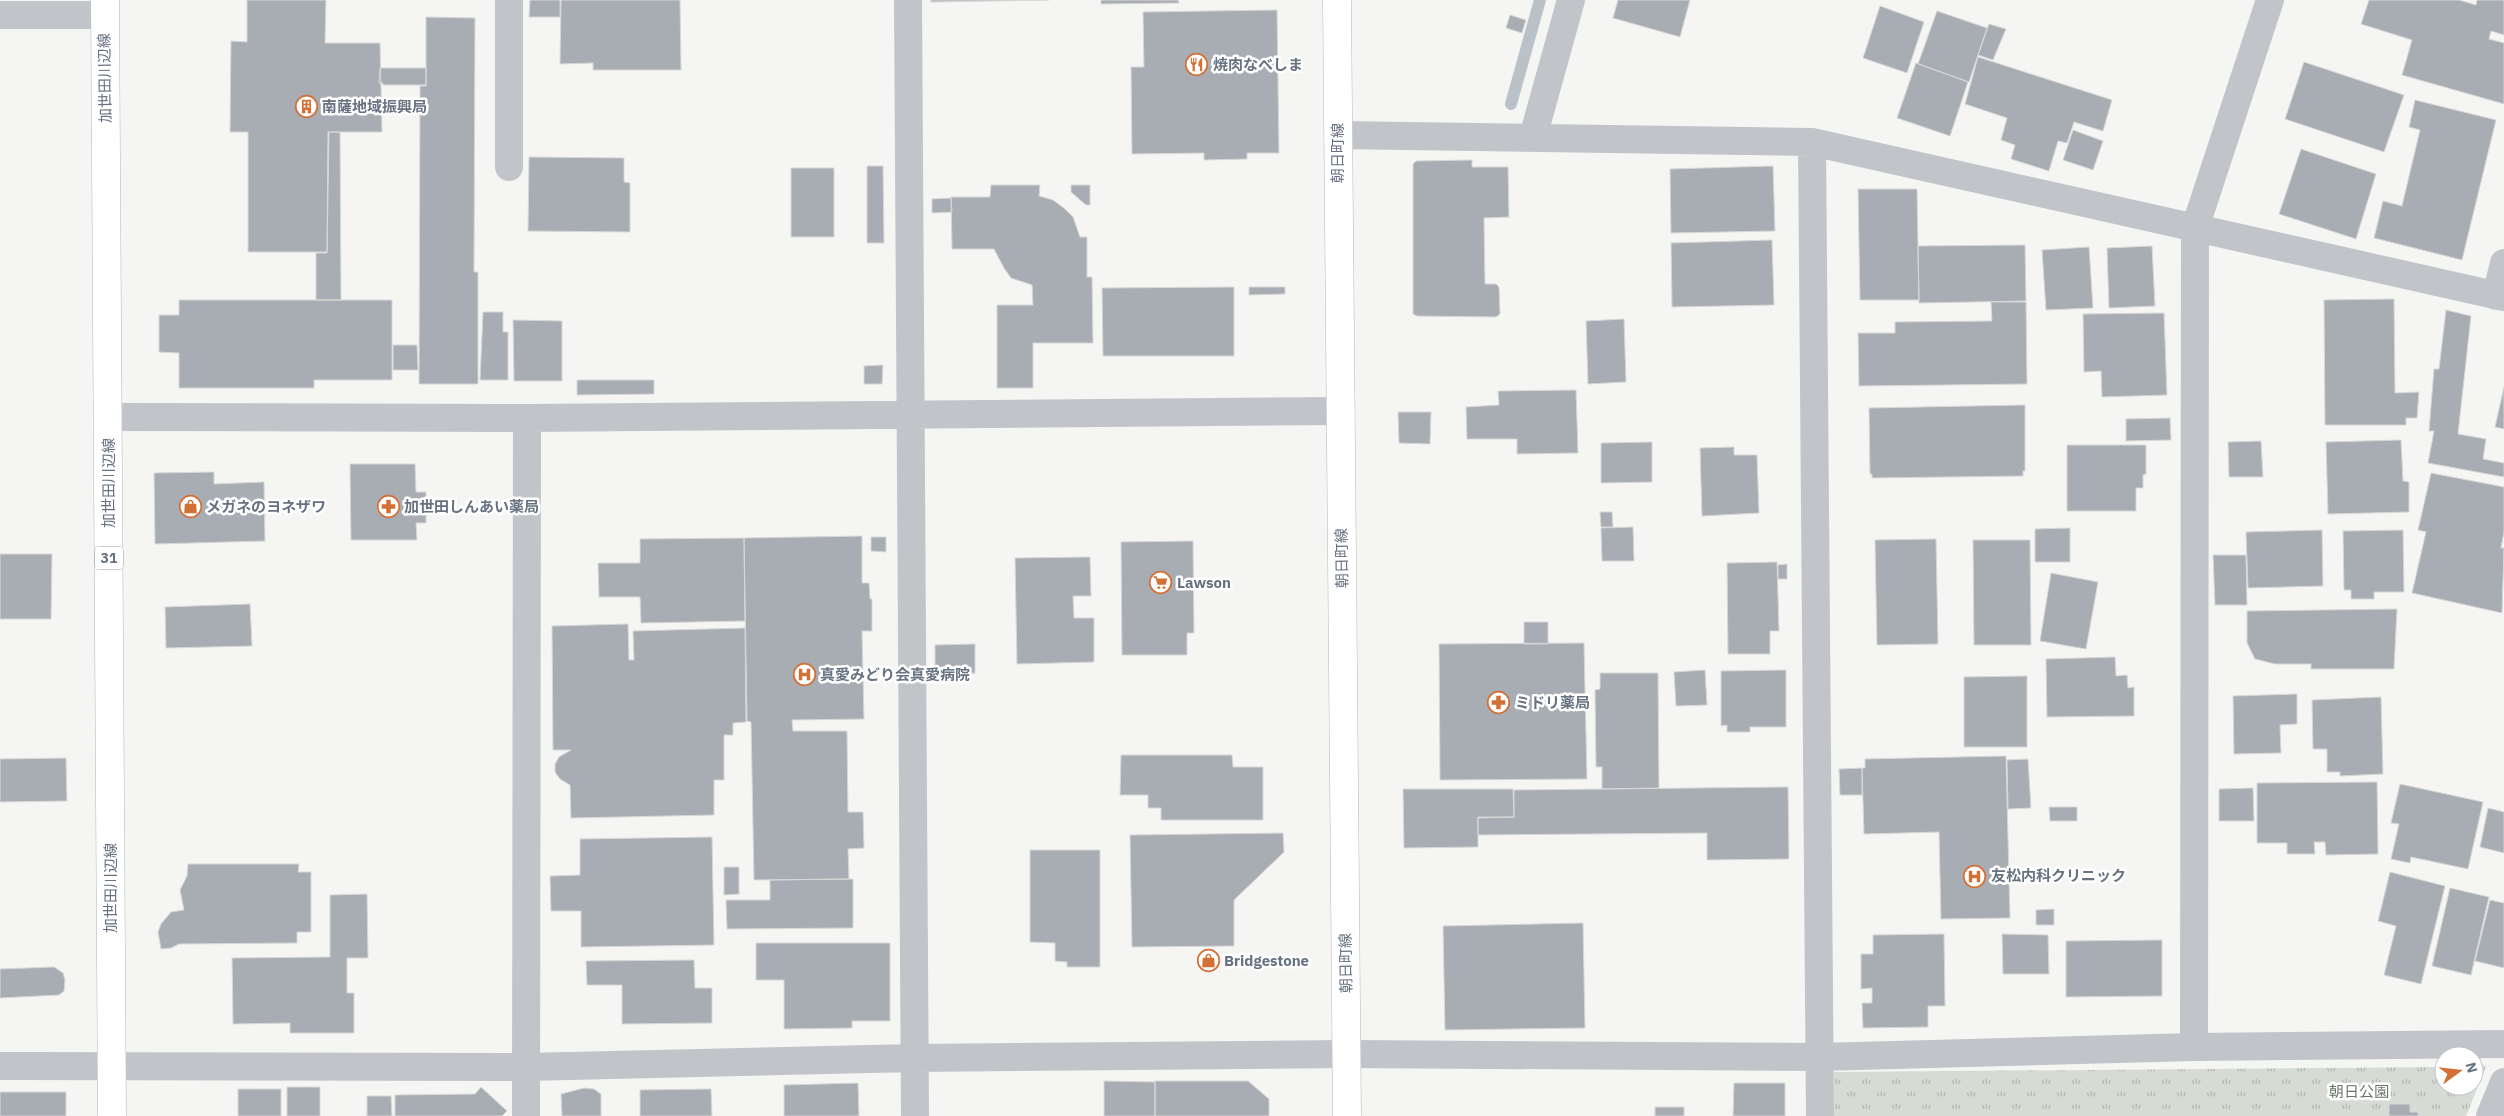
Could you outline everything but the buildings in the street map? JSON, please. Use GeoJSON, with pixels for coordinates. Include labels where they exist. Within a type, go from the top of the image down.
{"type":"FeatureCollection","features":[{"type":"Feature","properties":{"kind":"street"},"geometry":{"type":"LineString","coordinates":[[509,0],[509,166]]}},
{"type":"Feature","properties":{"kind":"street"},"geometry":{"type":"LineString","coordinates":[[908,0],[915,1116]]}},
{"type":"Feature","properties":{"kind":"street","name":"朝日町線"},"geometry":{"type":"LineString","coordinates":[[1337,0],[1347,1116]]}},
{"type":"Feature","properties":{"kind":"street"},"geometry":{"type":"LineString","coordinates":[[1533,136],[1571,0]]}},
{"type":"Feature","properties":{"kind":"street"},"geometry":{"type":"LineString","coordinates":[[2194,1047],[2195,228],[2270,0]]}},
{"type":"Feature","properties":{"kind":"street"},"geometry":{"type":"LineString","coordinates":[[0,15],[105,8]]}},
{"type":"Feature","properties":{"kind":"street","name":"加世田川辺線"},"geometry":{"type":"LineString","coordinates":[[105,8],[112,1116]]}},
{"type":"Feature","properties":{"kind":"street"},"geometry":{"type":"LineString","coordinates":[[1338,135],[1533,136],[1812,142],[2500,296],[2504,263]]}},
{"type":"Feature","properties":{"kind":"street"},"geometry":{"type":"LineString","coordinates":[[1812,142],[1820,1116]]}},
{"type":"Feature","properties":{"kind":"street"},"geometry":{"type":"LineString","coordinates":[[108,417],[527,418],[1341,410]]}},
{"type":"Feature","properties":{"kind":"street"},"geometry":{"type":"LineString","coordinates":[[526,1116],[527,418]]}},
{"type":"Feature","properties":{"kind":"street"},"geometry":{"type":"LineString","coordinates":[[0,1066],[525,1067],[914,1058],[1347,1054],[1820,1057],[2194,1047],[2504,1044]]}},
{"type":"Feature","properties":{"kind":"street"},"geometry":{"type":"LineString","coordinates":[[2490,1116],[2504,1082]]}},
{"type":"Feature","properties":{"kind":"green space","name":"朝日公園"},"geometry":{"type":"Polygon","coordinates":[[[2434,1067],[2434,1096],[2474,1096],[2466,1116],[1834,1116],[1834,1072],[2434,1067]]]}},
{"type":"Feature","properties":{"kind":"waterway"},"geometry":{"type":"LineString","coordinates":[[1511,104],[1540,0]]}},
{"type":"Feature","properties":{"kind":"place","name":"焼肉なべしま"},"geometry":{"type":"Point","coordinates":[1197,65]}},
{"type":"Feature","properties":{"kind":"place","name":"南薩地域振興局"},"geometry":{"type":"Point","coordinates":[306,107]}},
{"type":"Feature","properties":{"kind":"place","name":"メガネのヨネザワ"},"geometry":{"type":"Point","coordinates":[190,507]}},
{"type":"Feature","properties":{"kind":"place","name":"加世田しんあい薬局"},"geometry":{"type":"Point","coordinates":[388,507]}},
{"type":"Feature","properties":{"kind":"place","name":"Lawson"},"geometry":{"type":"Point","coordinates":[1161,583]}},
{"type":"Feature","properties":{"kind":"place","name":"真愛みどり会真愛病院"},"geometry":{"type":"Point","coordinates":[804,675]}},
{"type":"Feature","properties":{"kind":"place","name":"ミドリ薬局"},"geometry":{"type":"Point","coordinates":[1499,703]}},
{"type":"Feature","properties":{"kind":"place","name":"友松内科クリニック"},"geometry":{"type":"Point","coordinates":[1975,876]}},
{"type":"Feature","properties":{"kind":"place","name":"Bridgestone"},"geometry":{"type":"Point","coordinates":[1208,961]}}]}
